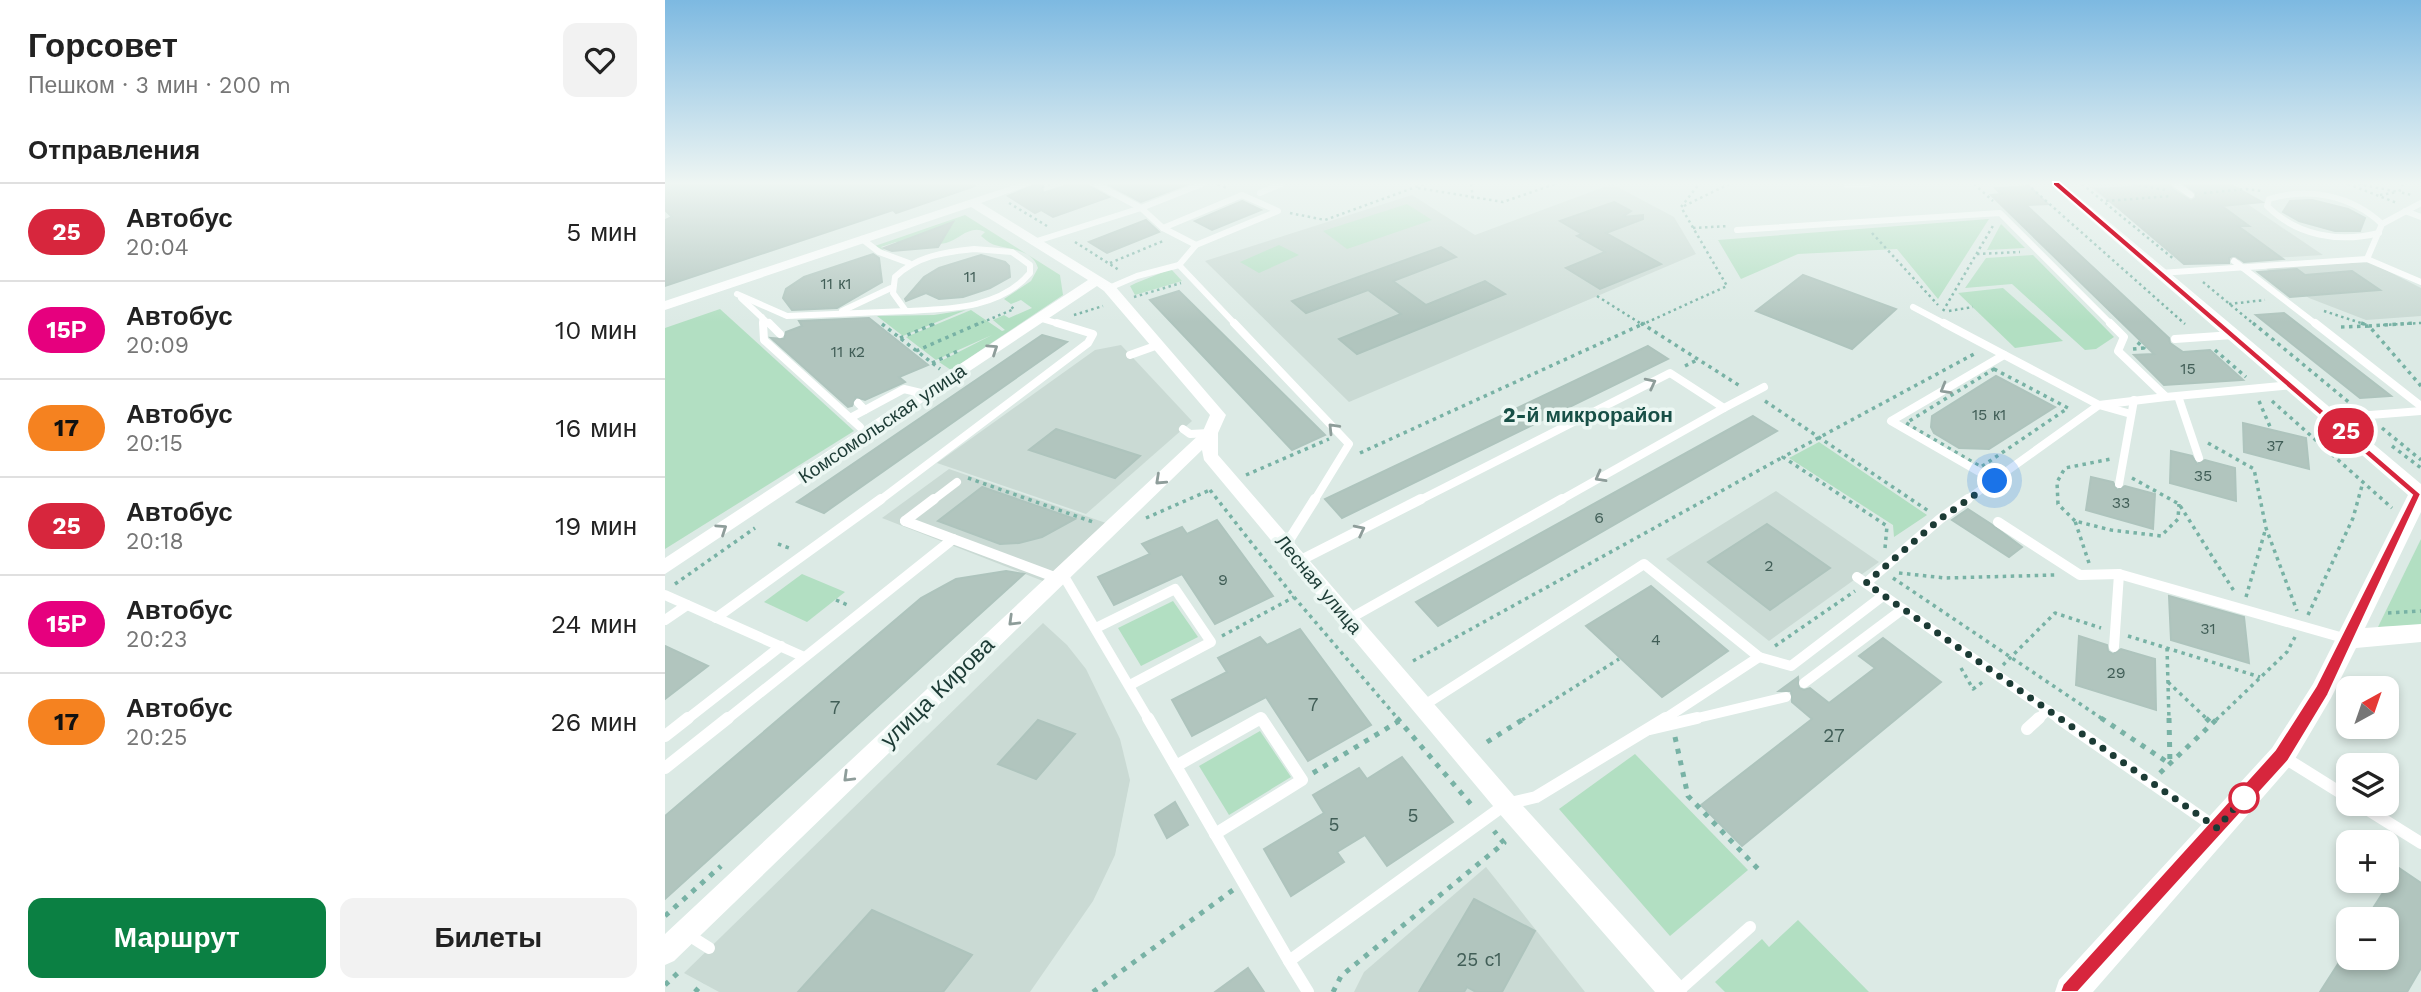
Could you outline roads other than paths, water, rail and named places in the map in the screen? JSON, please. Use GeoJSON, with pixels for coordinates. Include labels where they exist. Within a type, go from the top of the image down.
{"type":"FeatureCollection","features":[{"type":"Feature","properties":{"kind":"street"},"geometry":{"type":"LineString","coordinates":[[665,306],[732,290],[888,230]]}},
{"type":"Feature","properties":{"kind":"street","name":"Лесная улица"},"geometry":{"type":"LineString","coordinates":[[1019,230],[1103,284],[1158,345],[1218,415],[1210,433],[1210,456],[1506,804],[1675,992]]}},
{"type":"Feature","properties":{"kind":"street"},"geometry":{"type":"LineString","coordinates":[[2071,992],[2282,756],[2310,712],[2420,494],[2111,230]]}},
{"type":"Feature","properties":{"kind":"street","name":"Комсомольская улица"},"geometry":{"type":"LineString","coordinates":[[665,567],[925,394],[1103,284]]}},
{"type":"Feature","properties":{"kind":"street","name":"улица Кирова"},"geometry":{"type":"LineString","coordinates":[[665,952],[1210,433]]}},
{"type":"Feature","properties":{"kind":"street"},"geometry":{"type":"LineString","coordinates":[[2347,639],[2421,633]]}},
{"type":"Feature","properties":{"kind":"lane"},"geometry":{"type":"LineString","coordinates":[[1037,241],[1068,230]]}},
{"type":"Feature","properties":{"kind":"lane"},"geometry":{"type":"LineString","coordinates":[[1168,230],[1196,245]]}},
{"type":"Feature","properties":{"kind":"lane"},"geometry":{"type":"LineString","coordinates":[[1103,284],[1179,265],[1196,245],[1231,230]]}},
{"type":"Feature","properties":{"kind":"lane"},"geometry":{"type":"LineString","coordinates":[[2017,230],[2125,337],[2118,351],[2166,397]]}},
{"type":"Feature","properties":{"kind":"lane"},"geometry":{"type":"LineString","coordinates":[[2313,230],[2348,238],[2379,233]]}},
{"type":"Feature","properties":{"kind":"lane"},"geometry":{"type":"LineString","coordinates":[[2360,260],[2379,233]]}},
{"type":"Feature","properties":{"kind":"lane"},"geometry":{"type":"LineString","coordinates":[[862,239],[879,253],[909,263]]}},
{"type":"Feature","properties":{"kind":"lane"},"geometry":{"type":"LineString","coordinates":[[732,290],[787,316],[866,313],[950,309],[998,298],[1020,286],[1030,273],[1030,265],[1011,252],[993,249],[968,250],[909,263],[894,280],[891,288],[892,298],[906,311]]}},
{"type":"Feature","properties":{"kind":"lane"},"geometry":{"type":"LineString","coordinates":[[2290,257],[2298,263]]}},
{"type":"Feature","properties":{"kind":"lane"},"geometry":{"type":"LineString","coordinates":[[2160,272],[2360,260],[2421,282]]}},
{"type":"Feature","properties":{"kind":"lane"},"geometry":{"type":"LineString","coordinates":[[2234,261],[2421,405]]}},
{"type":"Feature","properties":{"kind":"lane"},"geometry":{"type":"LineString","coordinates":[[1179,265],[1349,444],[1286,545]]}},
{"type":"Feature","properties":{"kind":"lane"},"geometry":{"type":"LineString","coordinates":[[834,314],[891,288]]}},
{"type":"Feature","properties":{"kind":"lane"},"geometry":{"type":"LineString","coordinates":[[732,290],[780,334]]}},
{"type":"Feature","properties":{"kind":"lane"},"geometry":{"type":"LineString","coordinates":[[1913,307],[2099,405],[2131,414]]}},
{"type":"Feature","properties":{"kind":"lane"},"geometry":{"type":"LineString","coordinates":[[761,317],[764,340],[860,427]]}},
{"type":"Feature","properties":{"kind":"lane"},"geometry":{"type":"LineString","coordinates":[[716,618],[930,464],[1088,343],[1093,334],[1045,320]]}},
{"type":"Feature","properties":{"kind":"lane"},"geometry":{"type":"LineString","coordinates":[[2175,338],[2233,335]]}},
{"type":"Feature","properties":{"kind":"lane"},"geometry":{"type":"LineString","coordinates":[[1130,355],[1158,345]]}},
{"type":"Feature","properties":{"kind":"lane"},"geometry":{"type":"LineString","coordinates":[[1995,481],[1891,421],[2004,355]]}},
{"type":"Feature","properties":{"kind":"lane"},"geometry":{"type":"LineString","coordinates":[[1299,561],[1670,373],[1724,408]]}},
{"type":"Feature","properties":{"kind":"lane"},"geometry":{"type":"LineString","coordinates":[[2217,828],[1862,580],[1883,571],[1940,519],[2099,405],[2292,385]]}},
{"type":"Feature","properties":{"kind":"lane"},"geometry":{"type":"LineString","coordinates":[[1349,619],[1764,387]]}},
{"type":"Feature","properties":{"kind":"lane"},"geometry":{"type":"LineString","coordinates":[[850,418],[904,388],[925,394]]}},
{"type":"Feature","properties":{"kind":"lane"},"geometry":{"type":"LineString","coordinates":[[2178,396],[2199,458]]}},
{"type":"Feature","properties":{"kind":"lane"},"geometry":{"type":"LineString","coordinates":[[2119,484],[2134,400]]}},
{"type":"Feature","properties":{"kind":"lane"},"geometry":{"type":"LineString","coordinates":[[858,403],[865,410]]}},
{"type":"Feature","properties":{"kind":"lane"},"geometry":{"type":"LineString","coordinates":[[2331,418],[2421,411]]}},
{"type":"Feature","properties":{"kind":"lane"},"geometry":{"type":"LineString","coordinates":[[1183,429],[1190,434],[1210,433]]}},
{"type":"Feature","properties":{"kind":"lane"},"geometry":{"type":"LineString","coordinates":[[961,479],[905,521],[1059,576],[1096,628],[1308,992]]}},
{"type":"Feature","properties":{"kind":"lane"},"geometry":{"type":"LineString","coordinates":[[1998,522],[2080,575],[2119,574],[2204,602],[2245,608],[2347,639]]}},
{"type":"Feature","properties":{"kind":"lane"},"geometry":{"type":"LineString","coordinates":[[665,768],[802,656],[953,539]]}},
{"type":"Feature","properties":{"kind":"lane"},"geometry":{"type":"LineString","coordinates":[[1423,706],[1644,564],[1759,657],[1791,666],[1884,595]]}},
{"type":"Feature","properties":{"kind":"lane"},"geometry":{"type":"LineString","coordinates":[[2114,647],[2119,574]]}},
{"type":"Feature","properties":{"kind":"lane"},"geometry":{"type":"LineString","coordinates":[[1096,628],[1175,589],[1211,642],[1130,685]]}},
{"type":"Feature","properties":{"kind":"lane"},"geometry":{"type":"LineString","coordinates":[[665,595],[802,656]]}},
{"type":"Feature","properties":{"kind":"lane"},"geometry":{"type":"LineString","coordinates":[[665,620],[687,605]]}},
{"type":"Feature","properties":{"kind":"lane"},"geometry":{"type":"LineString","coordinates":[[1804,682],[1903,609]]}},
{"type":"Feature","properties":{"kind":"lane"},"geometry":{"type":"LineString","coordinates":[[665,736],[781,646]]}},
{"type":"Feature","properties":{"kind":"lane"},"geometry":{"type":"LineString","coordinates":[[1289,961],[1506,804],[1536,797],[1700,697],[1759,657]]}},
{"type":"Feature","properties":{"kind":"lane"},"geometry":{"type":"LineString","coordinates":[[1641,731],[1786,697]]}},
{"type":"Feature","properties":{"kind":"lane"},"geometry":{"type":"LineString","coordinates":[[2027,729],[2047,710]]}},
{"type":"Feature","properties":{"kind":"lane"},"geometry":{"type":"LineString","coordinates":[[1176,766],[1261,718],[1302,780],[1215,834]]}},
{"type":"Feature","properties":{"kind":"lane"},"geometry":{"type":"LineString","coordinates":[[2282,756],[2336,790]]}},
{"type":"Feature","properties":{"kind":"lane"},"geometry":{"type":"LineString","coordinates":[[2378,816],[2421,843]]}},
{"type":"Feature","properties":{"kind":"lane"},"geometry":{"type":"LineString","coordinates":[[1675,992],[1750,927]]}},
{"type":"Feature","properties":{"kind":"lane"},"geometry":{"type":"LineString","coordinates":[[685,933],[709,948]]}},
{"type":"Feature","properties":{"kind":"district","name":"2-й микрорайон"},"geometry":{"type":"Point","coordinates":[1588,415]}}]}
